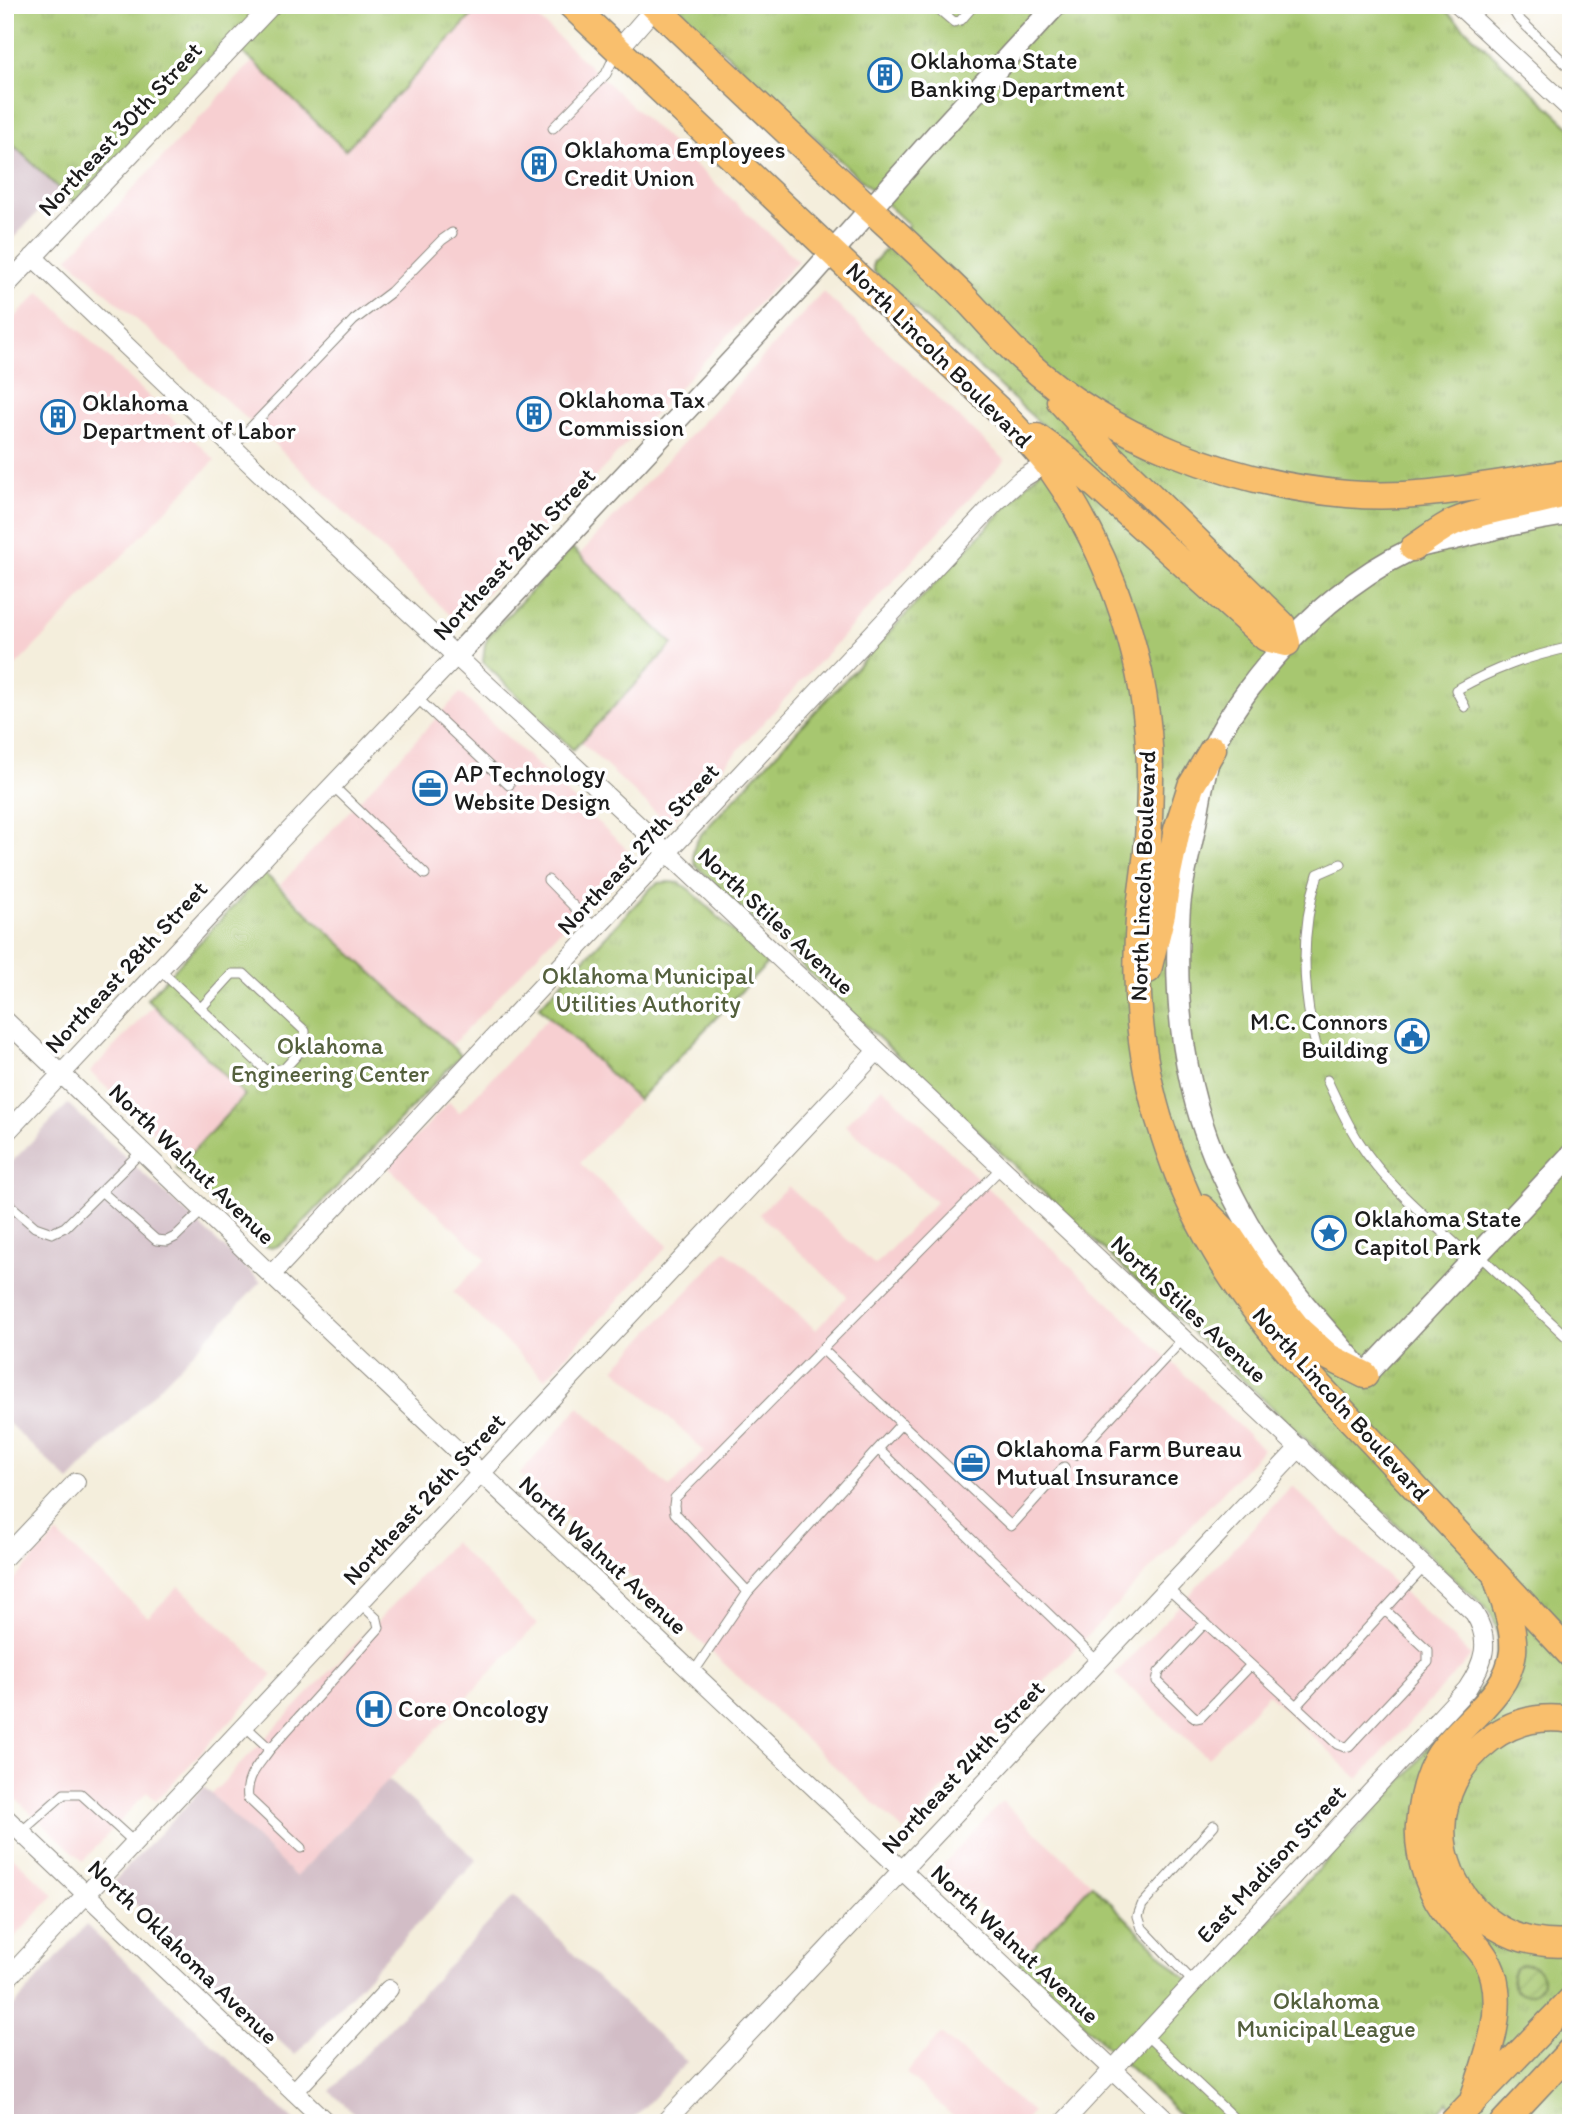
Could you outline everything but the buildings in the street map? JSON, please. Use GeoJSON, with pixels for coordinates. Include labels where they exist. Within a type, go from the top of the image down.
{"type":"FeatureCollection","features":[{"type":"Feature","properties":{"kind":"main road","name":"North Lincoln Boulevard"},"geometry":{"type":"LineString","coordinates":[[571,5],[1001,412],[1047,463],[1077,510],[1094,540],[1119,604],[1141,683],[1150,774],[1147,846],[1139,919],[1137,1000],[1144,1057],[1162,1129],[1185,1191],[1215,1250],[1256,1311],[1317,1383],[1571,1655]]}},
{"type":"Feature","properties":{"kind":"main road"},"geometry":{"type":"LineString","coordinates":[[655,6],[960,293],[1109,455],[1282,624],[1287,643],[1266,638],[1061,454],[1001,412]]}},
{"type":"Feature","properties":{"kind":"main road"},"geometry":{"type":"LineString","coordinates":[[1022,359],[1070,396],[1144,440],[1210,466],[1299,488],[1347,495],[1438,494],[1571,473]]}},
{"type":"Feature","properties":{"kind":"main road"},"geometry":{"type":"LineString","coordinates":[[1413,548],[1451,523],[1498,508],[1571,492]]}},
{"type":"Feature","properties":{"kind":"main road"},"geometry":{"type":"LineString","coordinates":[[1137,1000],[1152,958],[1177,831],[1191,786],[1213,748]]}},
{"type":"Feature","properties":{"kind":"main road"},"geometry":{"type":"LineString","coordinates":[[1185,1191],[1230,1236],[1262,1283],[1300,1331],[1329,1357],[1365,1375]]}},
{"type":"Feature","properties":{"kind":"main road"},"geometry":{"type":"LineString","coordinates":[[1472,2103],[1495,2021],[1497,2001],[1494,1977],[1484,1954],[1451,1919],[1438,1900],[1427,1878],[1419,1828],[1421,1804],[1428,1776],[1439,1755],[1502,1684],[1513,1654],[1513,1636],[1496,1574]]}},
{"type":"Feature","properties":{"kind":"main road"},"geometry":{"type":"LineString","coordinates":[[1571,1720],[1529,1720],[1499,1732],[1477,1750],[1459,1772],[1448,1794],[1442,1820],[1442,1836],[1445,1858],[1453,1881],[1471,1907],[1483,1918],[1520,1938],[1546,1943],[1571,1943]]}},
{"type":"Feature","properties":{"kind":"main road"},"geometry":{"type":"LineString","coordinates":[[1452,2123],[1571,2000]]}},
{"type":"Feature","properties":{"kind":"main road"},"geometry":{"type":"LineString","coordinates":[[1503,2123],[1571,2050]]}},
{"type":"Feature","properties":{"kind":"street","name":"Northeast 30th Street"},"geometry":{"type":"LineString","coordinates":[[5,288],[272,5]]}},
{"type":"Feature","properties":{"kind":"street"},"geometry":{"type":"LineString","coordinates":[[1458,5],[1571,110]]}},
{"type":"Feature","properties":{"kind":"street"},"geometry":{"type":"LineString","coordinates":[[618,50],[655,6]]}},
{"type":"Feature","properties":{"kind":"street","name":"Northeast 28th Street"},"geometry":{"type":"LineString","coordinates":[[5,1133],[833,251],[1054,6]]}},
{"type":"Feature","properties":{"kind":"street","name":"North Stiles Avenue"},"geometry":{"type":"LineString","coordinates":[[33,257],[232,447],[457,654],[1300,1447],[1474,1613],[1481,1625]]}},
{"type":"Feature","properties":{"kind":"street","name":"Northeast 27th Street"},"geometry":{"type":"LineString","coordinates":[[271,1275],[996,502],[1020,481],[1047,463]]}},
{"type":"Feature","properties":{"kind":"street"},"geometry":{"type":"LineString","coordinates":[[1571,514],[1536,518],[1413,548],[1347,589],[1318,612],[1287,643],[1235,709],[1213,748],[1185,867],[1179,914],[1179,1001],[1183,1040],[1200,1115],[1214,1155],[1231,1192],[1267,1255],[1287,1284],[1365,1375],[1571,1155]]}},
{"type":"Feature","properties":{"kind":"street","name":"North Walnut Avenue"},"geometry":{"type":"LineString","coordinates":[[5,1020],[271,1275],[1170,2123]]}},
{"type":"Feature","properties":{"kind":"street","name":"Northeast 26th Street"},"geometry":{"type":"LineString","coordinates":[[5,1981],[877,1051]]}},
{"type":"Feature","properties":{"kind":"street","name":"Northeast 24th Street"},"geometry":{"type":"LineString","coordinates":[[664,2123],[1300,1447]]}},
{"type":"Feature","properties":{"kind":"street"},"geometry":{"type":"LineString","coordinates":[[5,1557],[76,1482]]}},
{"type":"Feature","properties":{"kind":"street","name":"East Madison Street"},"geometry":{"type":"LineString","coordinates":[[1070,2121],[1146,2035],[1467,1689],[1477,1674],[1485,1647],[1481,1625]]}},
{"type":"Feature","properties":{"kind":"street","name":"North Oklahoma Avenue"},"geometry":{"type":"LineString","coordinates":[[5,1817],[327,2123]]}},
{"type":"Feature","properties":{"kind":"street"},"geometry":{"type":"LineString","coordinates":[[294,2092],[389,1989]]}},
{"type":"Feature","properties":{"kind":"lane"},"geometry":{"type":"LineString","coordinates":[[934,5],[954,22],[961,20],[974,5]]}},
{"type":"Feature","properties":{"kind":"lane"},"geometry":{"type":"LineString","coordinates":[[1510,5],[1518,18],[1571,69]]}},
{"type":"Feature","properties":{"kind":"lane"},"geometry":{"type":"LineString","coordinates":[[553,128],[606,74],[618,50]]}},
{"type":"Feature","properties":{"kind":"lane"},"geometry":{"type":"LineString","coordinates":[[232,447],[354,320],[391,292],[452,233]]}},
{"type":"Feature","properties":{"kind":"lane"},"geometry":{"type":"LineString","coordinates":[[1465,707],[1456,690],[1478,677],[1506,665],[1571,647]]}},
{"type":"Feature","properties":{"kind":"lane"},"geometry":{"type":"LineString","coordinates":[[416,697],[509,785]]}},
{"type":"Feature","properties":{"kind":"lane"},"geometry":{"type":"LineString","coordinates":[[332,785],[425,874]]}},
{"type":"Feature","properties":{"kind":"lane"},"geometry":{"type":"LineString","coordinates":[[1318,1054],[1306,996],[1306,928],[1310,898],[1318,874],[1341,864]]}},
{"type":"Feature","properties":{"kind":"lane"},"geometry":{"type":"LineString","coordinates":[[548,880],[596,929]]}},
{"type":"Feature","properties":{"kind":"lane"},"geometry":{"type":"LineString","coordinates":[[159,969],[268,1072],[285,1068],[305,1046],[304,1031],[244,974],[232,974],[201,1008]]}},
{"type":"Feature","properties":{"kind":"lane"},"geometry":{"type":"LineString","coordinates":[[1327,1080],[1360,1144],[1387,1177],[1571,1341]]}},
{"type":"Feature","properties":{"kind":"lane"},"geometry":{"type":"LineString","coordinates":[[5,1201],[35,1227],[52,1233],[65,1227],[143,1151]]}},
{"type":"Feature","properties":{"kind":"lane"},"geometry":{"type":"LineString","coordinates":[[748,1592],[675,1513],[675,1499],[1002,1167]]}},
{"type":"Feature","properties":{"kind":"lane"},"geometry":{"type":"LineString","coordinates":[[101,1191],[156,1240],[167,1241],[174,1237],[204,1209]]}},
{"type":"Feature","properties":{"kind":"lane"},"geometry":{"type":"LineString","coordinates":[[1075,1455],[1184,1338]]}},
{"type":"Feature","properties":{"kind":"lane"},"geometry":{"type":"LineString","coordinates":[[822,1349],[1011,1526],[1064,1467]]}},
{"type":"Feature","properties":{"kind":"lane"},"geometry":{"type":"LineString","coordinates":[[692,1673],[748,1592],[902,1423]]}},
{"type":"Feature","properties":{"kind":"lane"},"geometry":{"type":"LineString","coordinates":[[878,1449],[1098,1661]]}},
{"type":"Feature","properties":{"kind":"lane"},"geometry":{"type":"LineString","coordinates":[[1296,1706],[1424,1567]]}},
{"type":"Feature","properties":{"kind":"lane"},"geometry":{"type":"LineString","coordinates":[[1167,1588],[1337,1744],[1345,1747],[1349,1746],[1428,1662],[1428,1650],[1385,1610]]}},
{"type":"Feature","properties":{"kind":"lane"},"geometry":{"type":"LineString","coordinates":[[301,1848],[248,1798],[247,1786],[253,1772],[270,1749],[379,1628],[377,1619],[360,1603]]}},
{"type":"Feature","properties":{"kind":"lane"},"geometry":{"type":"LineString","coordinates":[[1205,1623],[1157,1677],[1157,1681],[1192,1715],[1201,1717],[1251,1665]]}},
{"type":"Feature","properties":{"kind":"lane"},"geometry":{"type":"LineString","coordinates":[[245,1726],[270,1749]]}},
{"type":"Feature","properties":{"kind":"lane"},"geometry":{"type":"LineString","coordinates":[[21,1832],[64,1794],[81,1794],[135,1843]]}},
{"type":"Feature","properties":{"kind":"lane"},"geometry":{"type":"LineString","coordinates":[[1194,1983],[1142,1928],[1138,1916],[1142,1905],[1214,1825]]}},
{"type":"Feature","properties":{"kind":"lane"},"geometry":{"type":"LineString","coordinates":[[1146,2035],[1239,2123]]}},
{"type":"Feature","properties":{"kind":"shaded area"},"geometry":{"type":"Polygon","coordinates":[[[482,5],[524,5],[798,261],[458,623],[266,436],[68,258],[253,61],[345,150],[482,5]]]}},
{"type":"Feature","properties":{"kind":"shaded area"},"geometry":{"type":"Polygon","coordinates":[[[5,137],[60,189],[5,247],[5,137]]]}},
{"type":"Feature","properties":{"kind":"shaded area","name":"Oklahoma Department of Labor"},"geometry":{"type":"Polygon","coordinates":[[[40,292],[215,460],[5,677],[5,328],[40,292]]]}},
{"type":"Feature","properties":{"kind":"shaded area"},"geometry":{"type":"Polygon","coordinates":[[[823,292],[1005,460],[669,825],[581,742],[673,643],[579,555],[823,292]]]}},
{"type":"Feature","properties":{"kind":"shaded area"},"geometry":{"type":"Polygon","coordinates":[[[460,693],[632,854],[451,1046],[280,885],[460,693]]]}},
{"type":"Feature","properties":{"kind":"shaded area"},"geometry":{"type":"Polygon","coordinates":[[[153,1006],[245,1095],[184,1161],[90,1072],[153,1006]]]}},
{"type":"Feature","properties":{"kind":"shaded area"},"geometry":{"type":"Polygon","coordinates":[[[550,1016],[638,1100],[580,1163],[668,1246],[545,1379],[453,1292],[486,1259],[388,1167],[449,1102],[459,1113],[550,1016]]]}},
{"type":"Feature","properties":{"kind":"shaded area","name":"Oklahoma Farm Bureau Mutual Insurance"},"geometry":{"type":"Polygon","coordinates":[[[882,1087],[1263,1449],[904,1831],[520,1474],[579,1407],[670,1488],[704,1451],[615,1368],[726,1250],[816,1330],[847,1296],[759,1214],[788,1186],[875,1265],[936,1202],[845,1125],[882,1087]]]}},
{"type":"Feature","properties":{"kind":"shaded area"},"geometry":{"type":"Polygon","coordinates":[[[68,1104],[261,1282],[69,1481],[5,1420],[5,1169],[68,1104]]]}},
{"type":"Feature","properties":{"kind":"shaded area"},"geometry":{"type":"Polygon","coordinates":[[[1292,1486],[1471,1656],[1358,1779],[1268,1694],[1208,1758],[1115,1674],[1292,1486]]]}},
{"type":"Feature","properties":{"kind":"shaded area"},"geometry":{"type":"Polygon","coordinates":[[[57,1534],[148,1617],[179,1586],[273,1675],[156,1801],[147,1792],[83,1861],[5,1789],[5,1589],[57,1534]]]}},
{"type":"Feature","properties":{"kind":"shaded area","name":"Core Oncology"},"geometry":{"type":"Polygon","coordinates":[[[453,1542],[537,1624],[296,1877],[211,1795],[453,1542]]]}},
{"type":"Feature","properties":{"kind":"shaded area"},"geometry":{"type":"Polygon","coordinates":[[[388,1780],[477,1860],[295,2055],[205,1974],[113,1882],[204,1787],[296,1877],[388,1780]]]}},
{"type":"Feature","properties":{"kind":"shaded area"},"geometry":{"type":"Polygon","coordinates":[[[1002,1801],[1092,1884],[1031,1952],[939,1869],[1002,1801]]]}},
{"type":"Feature","properties":{"kind":"shaded area"},"geometry":{"type":"Polygon","coordinates":[[[5,1849],[54,1895],[5,1948],[5,1849]]]}},
{"type":"Feature","properties":{"kind":"shaded area"},"geometry":{"type":"Polygon","coordinates":[[[515,1895],[600,1981],[687,2062],[629,2123],[364,2123],[330,2091],[515,1895]]]}},
{"type":"Feature","properties":{"kind":"shaded area"},"geometry":{"type":"Polygon","coordinates":[[[86,1925],[295,2123],[5,2123],[5,2016],[86,1925]]]}},
{"type":"Feature","properties":{"kind":"shaded area"},"geometry":{"type":"Polygon","coordinates":[[[941,2034],[1032,2112],[1023,2123],[960,2123],[906,2073],[941,2034]]]}},
{"type":"Feature","properties":{"kind":"green space"},"geometry":{"type":"Polygon","coordinates":[[[5,5],[482,5],[345,150],[253,61],[226,41],[74,203],[5,137],[5,5]]]}},
{"type":"Feature","properties":{"kind":"green space","name":"Oklahoma State Capitol Park"},"geometry":{"type":"Polygon","coordinates":[[[674,5],[1440,5],[1571,128],[1571,2123],[1456,2123],[1448,2101],[1430,2123],[1189,2123],[1018,1964],[1092,1884],[1180,1973],[1202,1991],[1384,1801],[1436,1736],[1477,1694],[1493,1667],[1497,1655],[1498,1633],[1490,1614],[1476,1597],[695,865],[694,848],[702,833],[1064,445],[873,271],[873,263],[909,225],[674,5]]]}},
{"type":"Feature","properties":{"kind":"green space"},"geometry":{"type":"Polygon","coordinates":[[[572,548],[673,644],[573,750],[483,662],[489,635],[572,548]]]}},
{"type":"Feature","properties":{"kind":"green space","name":"Oklahoma Engineering Center"},"geometry":{"type":"Polygon","coordinates":[[[264,873],[461,1055],[289,1238],[273,1247],[255,1241],[176,1168],[245,1095],[147,999],[264,873]]]}},
{"type":"Feature","properties":{"kind":"green space","name":"Oklahoma Municipal Utilities Authority"},"geometry":{"type":"Polygon","coordinates":[[[658,883],[680,883],[690,890],[767,964],[638,1100],[539,1007],[652,887],[658,883]]]}},
{"type":"Feature","properties":{"kind":"green space"},"geometry":{"type":"Polygon","coordinates":[[[1527,1964],[1537,1969],[1542,1979],[1537,1989],[1527,1994],[1517,1989],[1512,1979],[1517,1969],[1527,1964]]]}},
{"type":"Feature","properties":{"kind":"place","name":"Oklahoma State Banking Department"},"geometry":{"type":"Point","coordinates":[885,75]}},
{"type":"Feature","properties":{"kind":"place","name":"Oklahoma Employees Credit Union"},"geometry":{"type":"Point","coordinates":[539,164]}},
{"type":"Feature","properties":{"kind":"place","name":"Oklahoma Tax Commission"},"geometry":{"type":"Point","coordinates":[534,414]}},
{"type":"Feature","properties":{"kind":"place","name":"Oklahoma Department of Labor"},"geometry":{"type":"Point","coordinates":[58,417]}},
{"type":"Feature","properties":{"kind":"place","name":"AP Technology Website Design"},"geometry":{"type":"Point","coordinates":[430,788]}},
{"type":"Feature","properties":{"kind":"place","name":"M.C. Connors Building"},"geometry":{"type":"Point","coordinates":[1412,1036]}},
{"type":"Feature","properties":{"kind":"place","name":"Oklahoma State Capitol Park"},"geometry":{"type":"Point","coordinates":[1329,1233]}},
{"type":"Feature","properties":{"kind":"place","name":"Oklahoma Farm Bureau Mutual Insurance"},"geometry":{"type":"Point","coordinates":[972,1463]}},
{"type":"Feature","properties":{"kind":"place","name":"Core Oncology"},"geometry":{"type":"Point","coordinates":[374,1709]}},
{"type":"Feature","properties":{"kind":"park label","name":"Oklahoma Municipal League"},"geometry":{"type":"Point","coordinates":[1326,2015]}}]}
